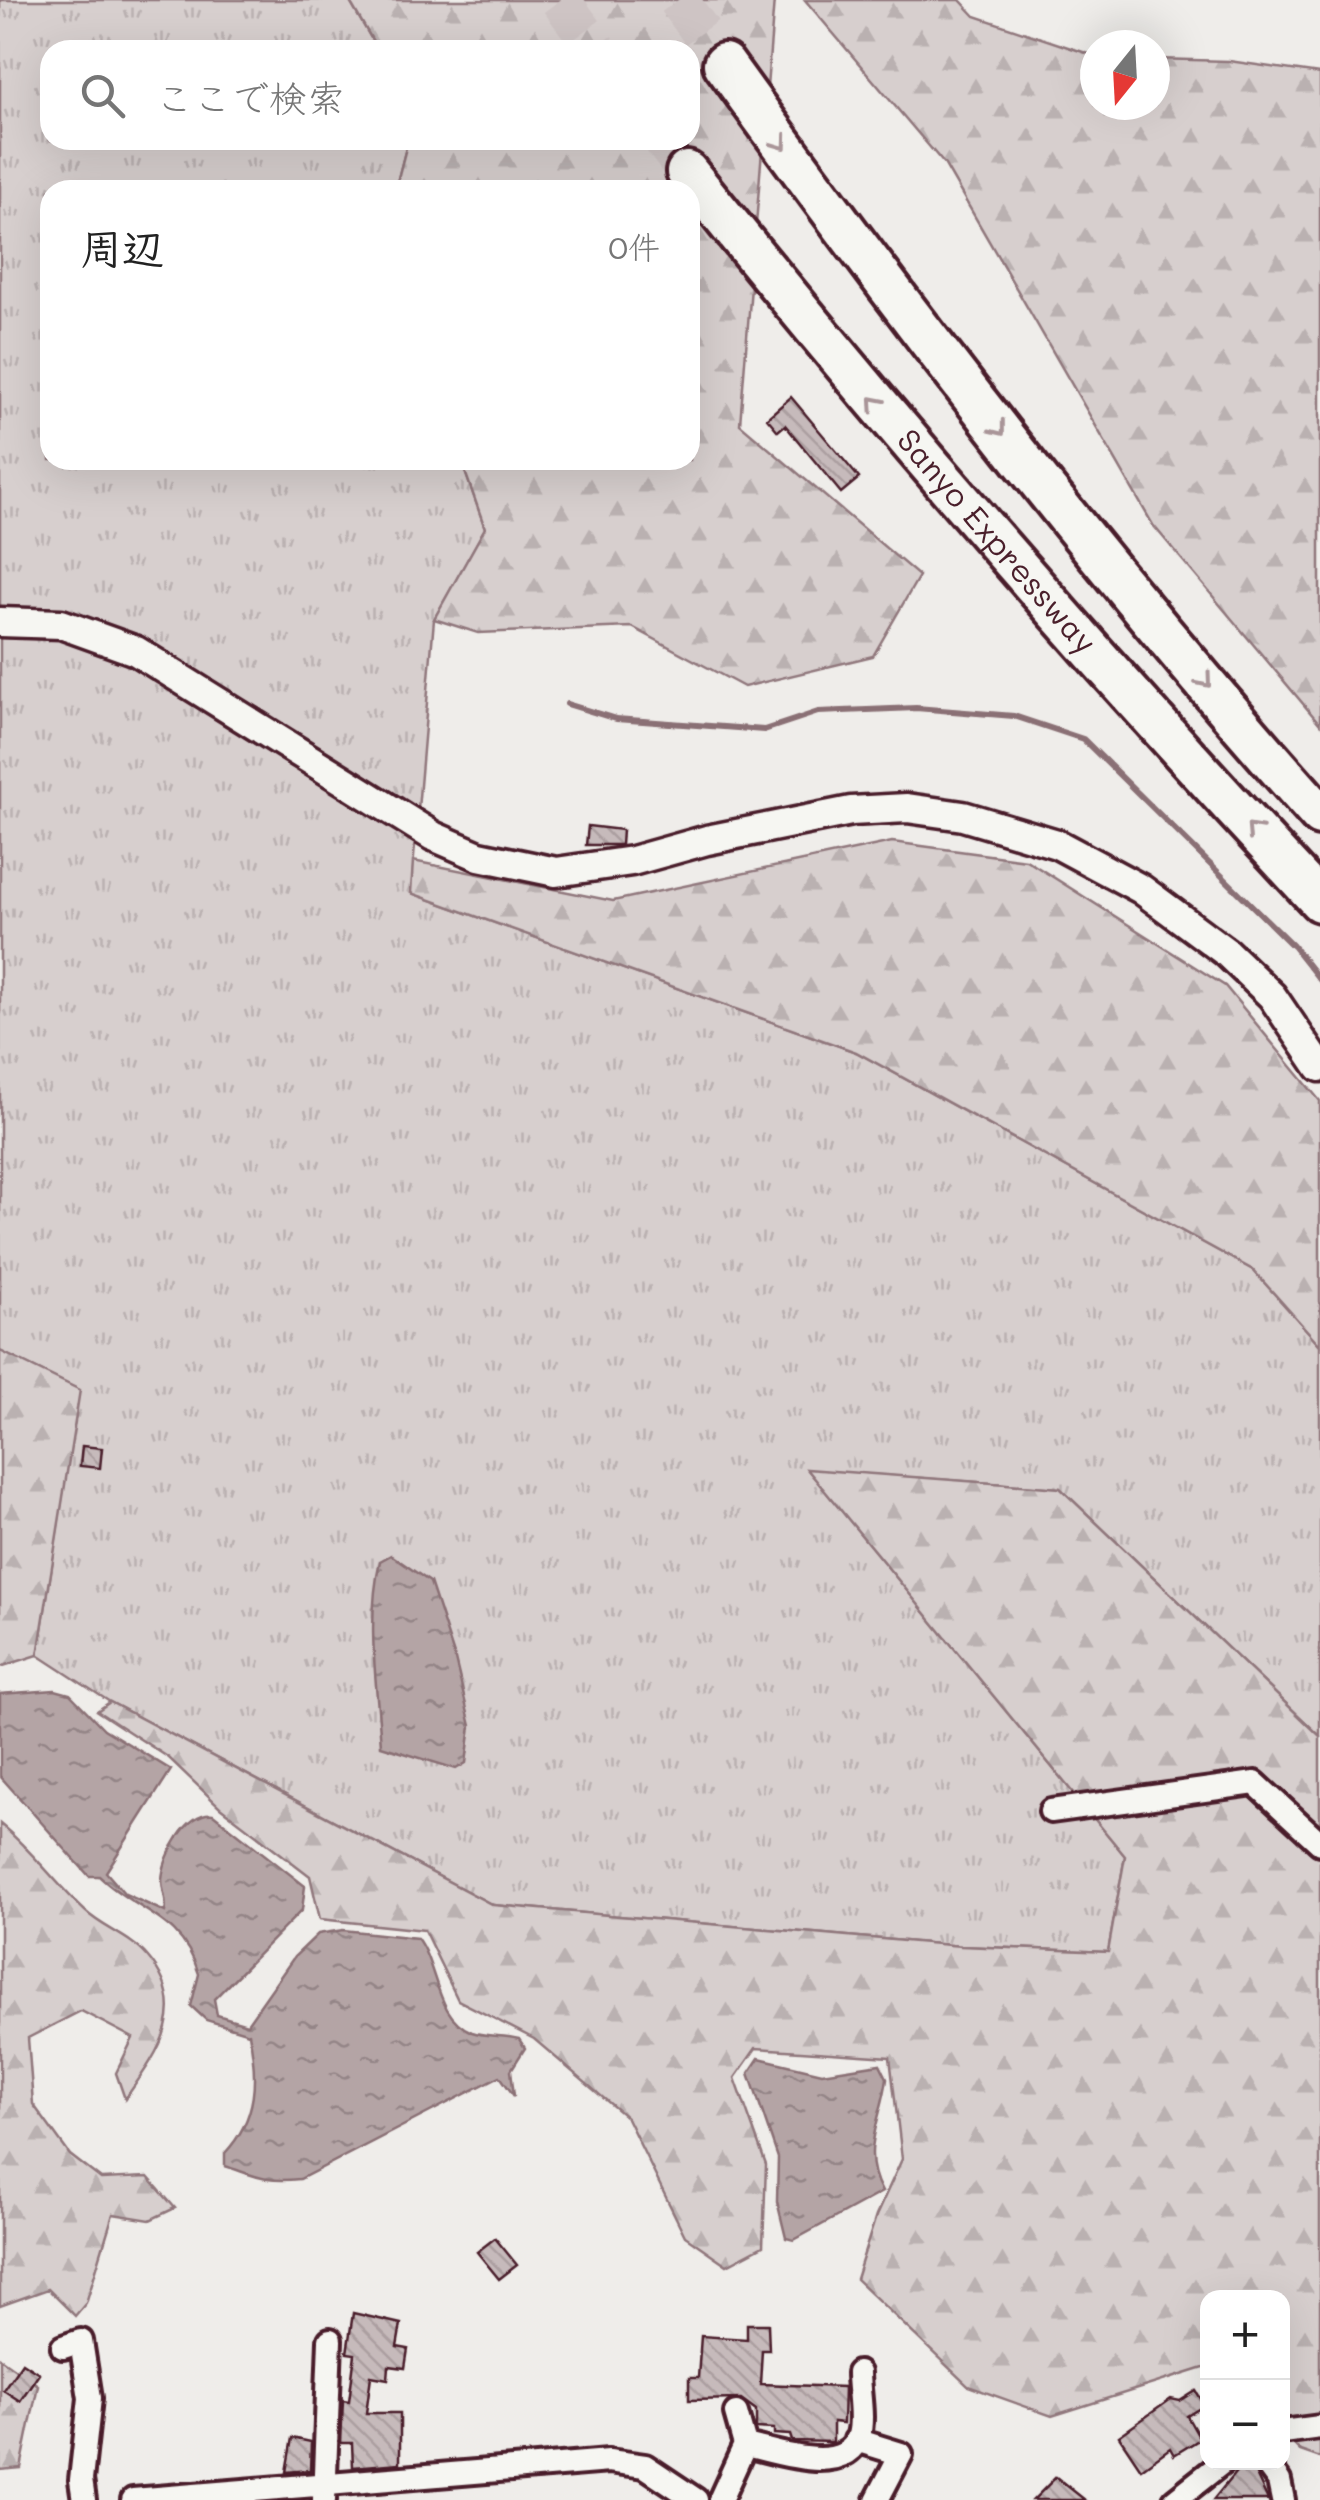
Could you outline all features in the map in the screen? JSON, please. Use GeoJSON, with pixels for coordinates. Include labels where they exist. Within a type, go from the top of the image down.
{"type":"FeatureCollection","features":[{"type":"Feature","properties":{"kind":"highway","name":"Sanyo Expressway"},"geometry":{"type":"LineString","coordinates":[[724,64],[864,258],[1080,532],[1320,815]]}},
{"type":"Feature","properties":{"kind":"highway","name":"Sanyo Expressway"},"geometry":{"type":"LineString","coordinates":[[687,172],[693,180]]}},
{"type":"Feature","properties":{"kind":"highway","name":"Sanyo Expressway"},"geometry":{"type":"LineString","coordinates":[[700,188],[846,370],[1006,555],[1320,901]]}},
{"type":"Feature","properties":{"kind":"street"},"geometry":{"type":"LineString","coordinates":[[0,622],[61,624],[136,650],[433,836],[479,856],[533,868],[584,869],[851,812],[907,808],[963,816],[1057,844],[1141,889],[1226,952],[1272,996],[1320,1067]]}},
{"type":"Feature","properties":{"kind":"street"},"geometry":{"type":"LineString","coordinates":[[1051,1812],[1255,1784],[1320,1843]]}},
{"type":"Feature","properties":{"kind":"street"},"geometry":{"type":"LineString","coordinates":[[324,2492],[330,2340]]}},
{"type":"Feature","properties":{"kind":"street"},"geometry":{"type":"LineString","coordinates":[[63,2347],[81,2341],[90,2398],[81,2480],[84,2500]]}},
{"type":"Feature","properties":{"kind":"street"},"geometry":{"type":"LineString","coordinates":[[856,2440],[858,2372]]}},
{"type":"Feature","properties":{"kind":"street"},"geometry":{"type":"LineString","coordinates":[[720,2500],[745,2444],[736,2413]]}},
{"type":"Feature","properties":{"kind":"street"},"geometry":{"type":"LineString","coordinates":[[1290,2431],[1320,2427]]}},
{"type":"Feature","properties":{"kind":"street"},"geometry":{"type":"LineString","coordinates":[[745,2444],[797,2460],[832,2458],[856,2440]]}},
{"type":"Feature","properties":{"kind":"street"},"geometry":{"type":"LineString","coordinates":[[856,2440],[900,2454],[877,2500]]}},
{"type":"Feature","properties":{"kind":"street"},"geometry":{"type":"LineString","coordinates":[[134,2500],[324,2492],[609,2461],[645,2466],[696,2500]]}},
{"type":"Feature","properties":{"kind":"street"},"geometry":{"type":"LineString","coordinates":[[1175,2500],[1212,2470]]}},
{"type":"Feature","properties":{"kind":"street"},"geometry":{"type":"LineString","coordinates":[[1271,2470],[1279,2481],[1283,2500]]}},
{"type":"Feature","properties":{"kind":"green space"},"geometry":{"type":"Polygon","coordinates":[[[0,0],[349,0],[372,40],[40,40],[40,150],[405,150],[398,180],[40,180],[40,470],[465,470],[485,528],[434,619],[411,893],[856,1052],[1253,1270],[1320,1345],[1320,1736],[1060,1488],[808,1470],[1125,1856],[1108,1952],[961,1946],[493,1905],[110,1702],[38,1655],[79,1390],[0,1351],[0,0]]]}},
{"type":"Feature","properties":{"kind":"green space"},"geometry":{"type":"Polygon","coordinates":[[[349,0],[774,0],[740,424],[919,576],[873,656],[744,687],[632,627],[478,633],[434,619],[485,528],[465,470],[700,470],[700,180],[398,180],[405,150],[700,150],[700,40],[372,40],[349,0]]]}},
{"type":"Feature","properties":{"kind":"green space"},"geometry":{"type":"Polygon","coordinates":[[[805,0],[960,0],[975,16],[1080,51],[1080,120],[1170,120],[1170,59],[1229,61],[1320,74],[1320,724],[1153,525],[945,165],[805,0]]]}},
{"type":"Feature","properties":{"kind":"green space"},"geometry":{"type":"Polygon","coordinates":[[[892,842],[1026,860],[1225,986],[1320,1101],[1320,1345],[1253,1270],[856,1052],[411,893],[413,861],[613,901],[892,842]]]}},
{"type":"Feature","properties":{"kind":"green space"},"geometry":{"type":"Polygon","coordinates":[[[0,1351],[80,1390],[38,1655],[0,1667],[0,1351]]]}},
{"type":"Feature","properties":{"kind":"green space"},"geometry":{"type":"Polygon","coordinates":[[[807,1469],[1060,1488],[1320,1736],[1320,2458],[1300,2451],[1290,2441],[1290,2290],[1200,2290],[1200,2369],[1052,2416],[968,2386],[856,2279],[876,2216],[902,2159],[890,2057],[756,2048],[735,2078],[766,2165],[763,2246],[727,2265],[685,2236],[627,2118],[534,2039],[458,2000],[424,1930],[320,1919],[310,1876],[220,1807],[169,1758],[97,1711],[110,1702],[493,1905],[961,1946],[1108,1952],[1125,1856],[807,1469]]]}},
{"type":"Feature","properties":{"kind":"green space"},"geometry":{"type":"Polygon","coordinates":[[[0,1824],[85,1911],[147,1956],[161,1975],[167,1994],[169,2012],[158,2048],[125,2099],[116,2073],[133,2038],[81,2011],[28,2038],[33,2104],[70,2155],[101,2179],[148,2177],[175,2208],[150,2220],[113,2214],[86,2303],[75,2316],[48,2289],[0,2306],[0,1824]]]}},
{"type":"Feature","properties":{"kind":"green space"},"geometry":{"type":"Polygon","coordinates":[[[0,2358],[38,2385],[21,2468],[0,2470],[0,2358]]]}},
{"type":"Feature","properties":{"kind":"water"},"geometry":{"type":"Polygon","coordinates":[[[391,1555],[430,1582],[454,1655],[471,1726],[466,1763],[456,1769],[381,1746],[374,1607],[380,1561],[391,1555]]]}},
{"type":"Feature","properties":{"kind":"water"},"geometry":{"type":"Polygon","coordinates":[[[55,1690],[70,1694],[104,1729],[171,1770],[106,1872],[125,1894],[165,1912],[163,1870],[172,1848],[194,1820],[213,1814],[305,1886],[302,1910],[214,1999],[217,2015],[247,2024],[294,1957],[318,1934],[343,1930],[417,1938],[444,2003],[460,2025],[477,2034],[519,2039],[525,2048],[511,2070],[514,2096],[500,2076],[300,2179],[269,2179],[225,2166],[225,2153],[244,2126],[253,2097],[249,2033],[206,2020],[191,2006],[199,1974],[181,1939],[99,1876],[89,1876],[0,1776],[0,1694],[55,1690]]]}},
{"type":"Feature","properties":{"kind":"water"},"geometry":{"type":"Polygon","coordinates":[[[759,2058],[822,2073],[880,2064],[887,2078],[872,2149],[875,2177],[882,2192],[794,2240],[786,2238],[777,2201],[778,2158],[749,2073],[759,2058]]]}},
{"type":"Feature","properties":{"kind":"building"},"geometry":{"type":"Polygon","coordinates":[[[791,397],[859,478],[841,493],[785,425],[778,431],[767,418],[791,397]]]}},
{"type":"Feature","properties":{"kind":"building"},"geometry":{"type":"Polygon","coordinates":[[[588,826],[622,830],[621,845],[586,845],[588,826]]]}},
{"type":"Feature","properties":{"kind":"building"},"geometry":{"type":"Polygon","coordinates":[[[82,1446],[102,1448],[100,1468],[80,1466],[82,1446]]]}},
{"type":"Feature","properties":{"kind":"building"},"geometry":{"type":"Polygon","coordinates":[[[495,2238],[517,2265],[499,2279],[477,2252],[495,2238]]]}},
{"type":"Feature","properties":{"kind":"building"},"geometry":{"type":"Polygon","coordinates":[[[353,2313],[401,2324],[397,2347],[408,2349],[405,2368],[389,2366],[388,2379],[371,2376],[366,2413],[400,2413],[400,2463],[353,2467],[352,2443],[341,2443],[343,2400],[349,2401],[355,2354],[347,2353],[353,2313]]]}},
{"type":"Feature","properties":{"kind":"building"},"geometry":{"type":"Polygon","coordinates":[[[747,2324],[768,2324],[769,2350],[762,2350],[760,2384],[844,2387],[843,2423],[833,2422],[833,2442],[792,2441],[790,2435],[774,2434],[774,2429],[756,2428],[756,2410],[741,2399],[689,2400],[689,2378],[698,2378],[701,2336],[747,2339],[747,2324]]]}},
{"type":"Feature","properties":{"kind":"building"},"geometry":{"type":"Polygon","coordinates":[[[22,2362],[39,2373],[20,2401],[3,2390],[22,2362]]]}},
{"type":"Feature","properties":{"kind":"building"},"geometry":{"type":"Polygon","coordinates":[[[1196,2391],[1200,2397],[1200,2408],[1187,2416],[1200,2439],[1174,2455],[1170,2448],[1141,2469],[1119,2436],[1171,2399],[1180,2401],[1196,2391]]]}},
{"type":"Feature","properties":{"kind":"building"},"geometry":{"type":"Polygon","coordinates":[[[292,2438],[311,2442],[310,2470],[286,2472],[292,2438]]]}},
{"type":"Feature","properties":{"kind":"building"},"geometry":{"type":"Polygon","coordinates":[[[1237,2470],[1254,2470],[1268,2500],[1213,2500],[1237,2470]]]}},
{"type":"Feature","properties":{"kind":"building"},"geometry":{"type":"Polygon","coordinates":[[[1056,2477],[1085,2500],[1033,2500],[1056,2477]]]}},
{"type":"Feature","properties":{"kind":"waterway"},"geometry":{"type":"LineString","coordinates":[[567,704],[616,719],[764,730],[818,712],[916,708],[1014,716],[1083,739],[1293,946],[1320,980]]}},
{"type":"Feature","properties":{"kind":"tunnel"},"geometry":{"type":"LineString","coordinates":[[560,0],[590,40]]}},
{"type":"Feature","properties":{"kind":"tunnel"},"geometry":{"type":"LineString","coordinates":[[678,0],[724,64]]}},
{"type":"Feature","properties":{"kind":"tunnel"},"geometry":{"type":"LineString","coordinates":[[670,150],[687,172]]}}]}
